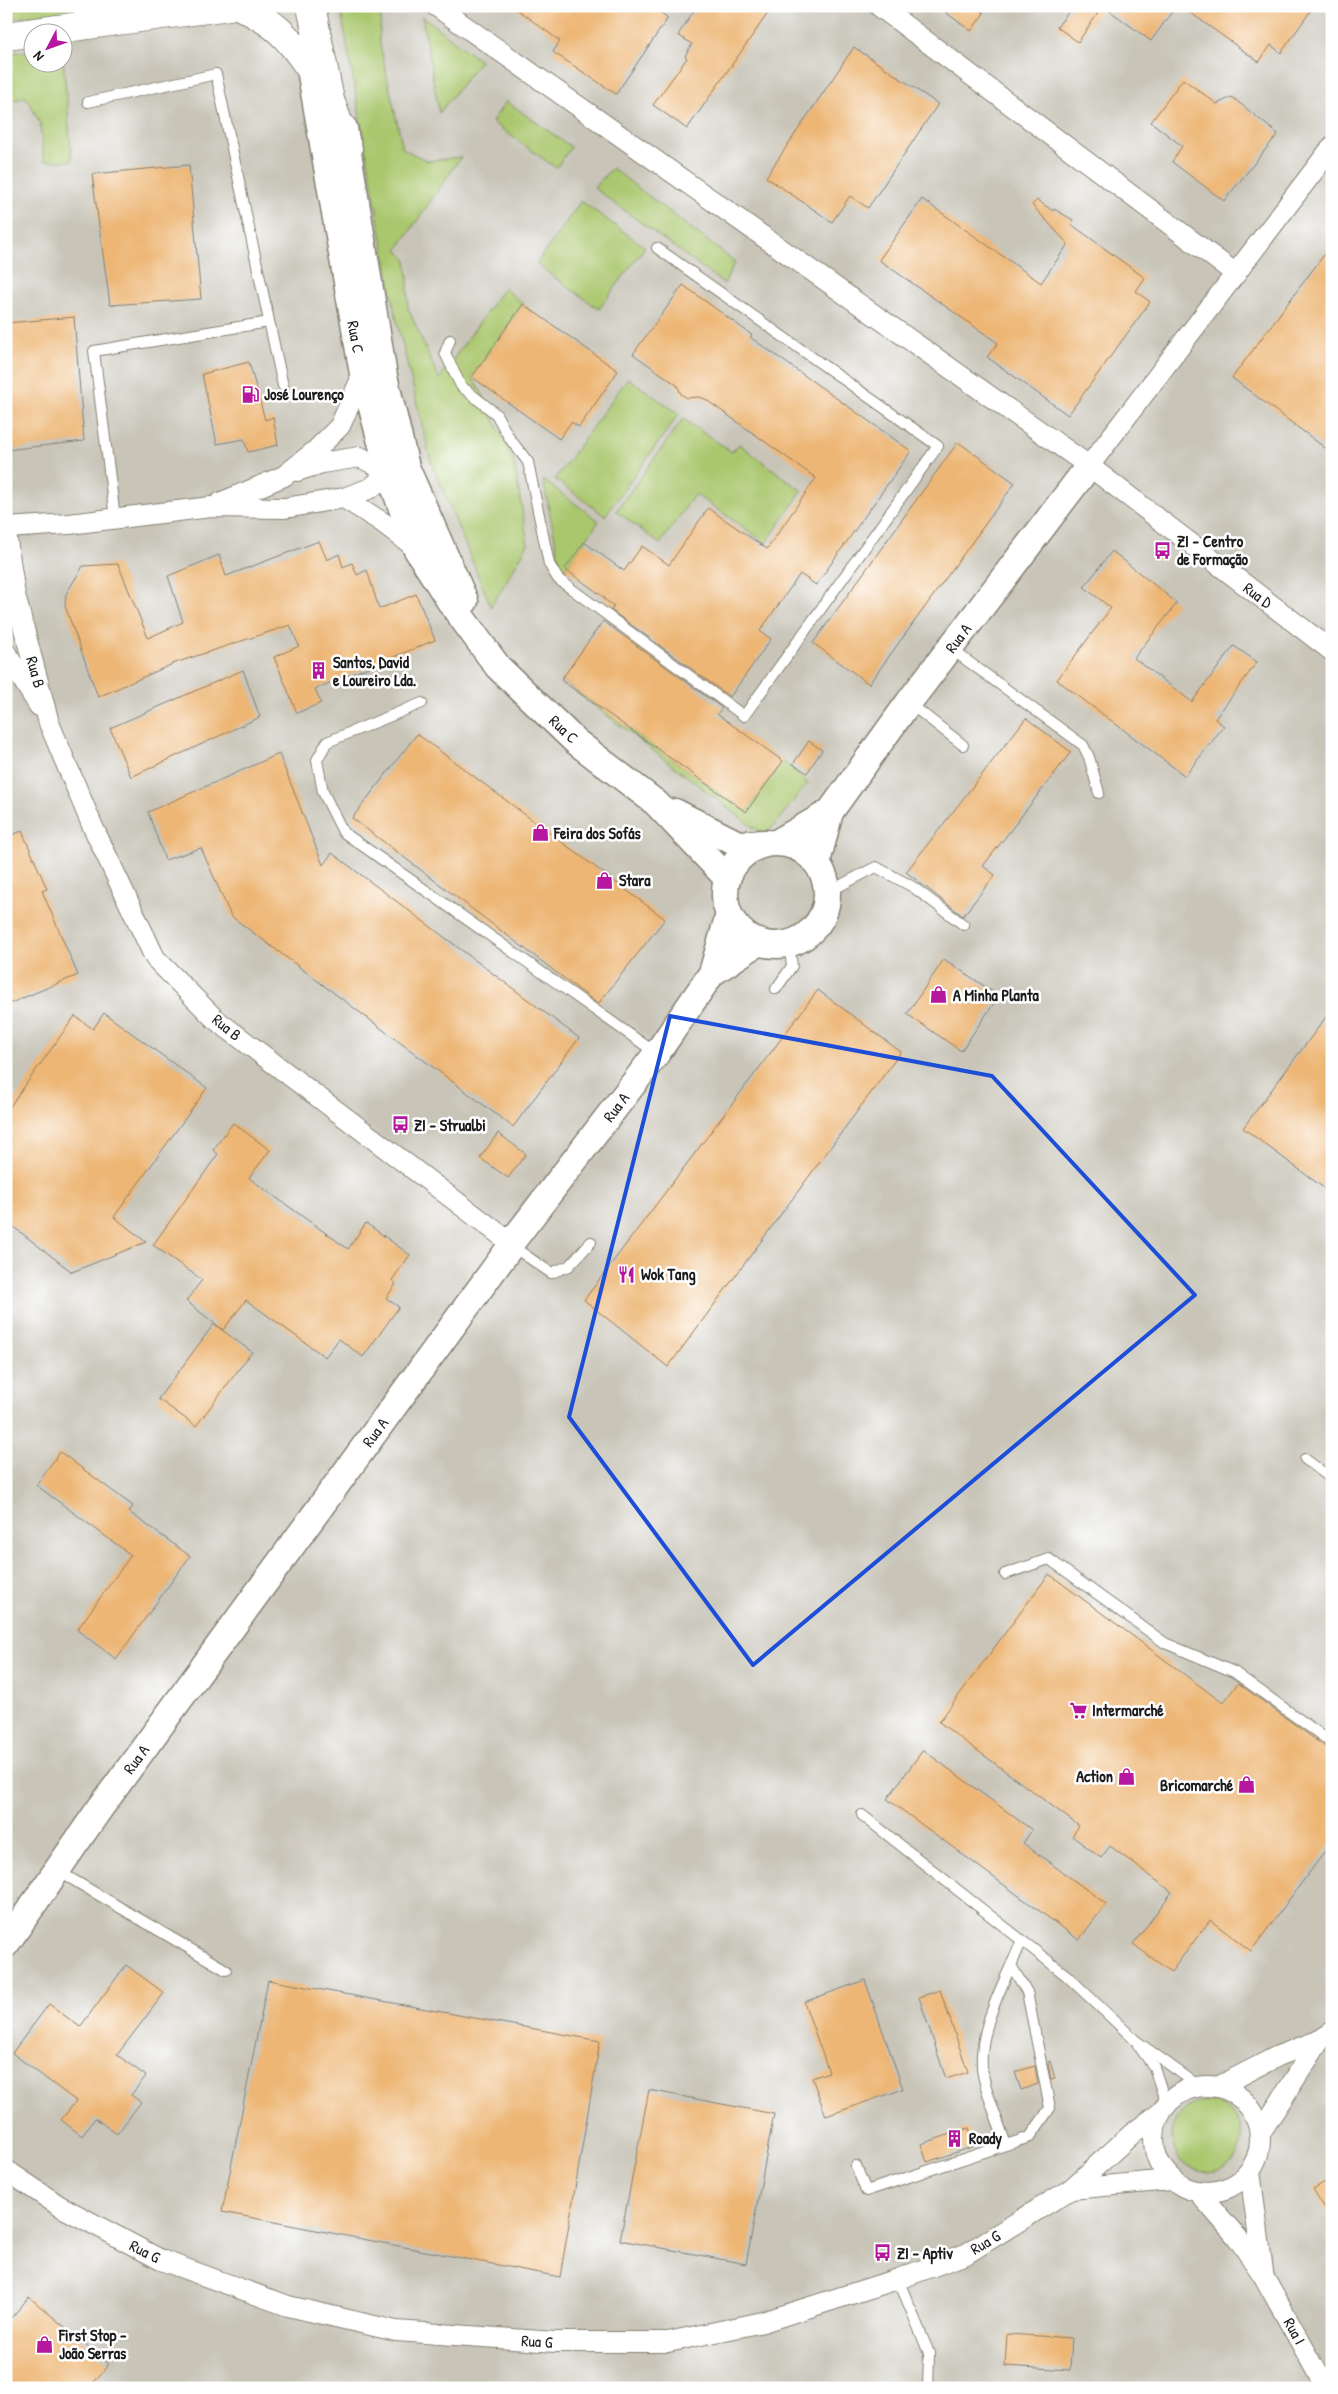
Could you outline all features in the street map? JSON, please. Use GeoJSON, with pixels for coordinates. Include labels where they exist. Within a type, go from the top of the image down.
{"type":"FeatureCollection","features":[{"type":"Feature","properties":{"kind":"main road"},"geometry":{"type":"LineString","coordinates":[[6,36],[229,6]]}},
{"type":"Feature","properties":{"kind":"main road"},"geometry":{"type":"LineString","coordinates":[[240,6],[275,26],[293,43],[309,66]]}},
{"type":"Feature","properties":{"kind":"main road"},"geometry":{"type":"LineString","coordinates":[[311,6],[330,100],[348,150]]}},
{"type":"Feature","properties":{"kind":"street","name":"Rua C"},"geometry":{"type":"LineString","coordinates":[[299,6],[362,374],[398,470],[483,643],[498,667],[575,741],[656,803],[727,878]]}},
{"type":"Feature","properties":{"kind":"street","name":"Rua C"},"geometry":{"type":"LineString","coordinates":[[324,6],[398,470],[416,548],[451,603],[483,643]]}},
{"type":"Feature","properties":{"kind":"street","name":"Rua D"},"geometry":{"type":"LineString","coordinates":[[436,6],[1089,466],[1332,651]]}},
{"type":"Feature","properties":{"kind":"street"},"geometry":{"type":"LineString","coordinates":[[879,6],[1236,274]]}},
{"type":"Feature","properties":{"kind":"street"},"geometry":{"type":"LineString","coordinates":[[1089,466],[1332,147]]}},
{"type":"Feature","properties":{"kind":"street"},"geometry":{"type":"LineString","coordinates":[[284,476],[316,450],[340,426],[362,374]]}},
{"type":"Feature","properties":{"kind":"street"},"geometry":{"type":"LineString","coordinates":[[212,507],[284,476],[322,463],[360,457],[398,470]]}},
{"type":"Feature","properties":{"kind":"street","name":"Rua A"},"geometry":{"type":"LineString","coordinates":[[817,862],[830,812],[909,702],[1089,466]]}},
{"type":"Feature","properties":{"kind":"street"},"geometry":{"type":"LineString","coordinates":[[6,528],[212,507],[286,508],[344,498],[371,488],[398,470]]}},
{"type":"Feature","properties":{"kind":"street"},"geometry":{"type":"LineString","coordinates":[[344,498],[382,522],[416,548]]}},
{"type":"Feature","properties":{"kind":"street","name":"Rua B"},"geometry":{"type":"LineString","coordinates":[[6,533],[15,595],[49,723],[92,825],[155,958],[215,1019],[511,1245]]}},
{"type":"Feature","properties":{"kind":"street","name":"Rua B"},"geometry":{"type":"LineString","coordinates":[[6,653],[49,723]]}},
{"type":"Feature","properties":{"kind":"street","name":"Rua B"},"geometry":{"type":"LineString","coordinates":[[6,674],[24,683]]}},
{"type":"Feature","properties":{"kind":"street","name":"Rua C"},"geometry":{"type":"LineString","coordinates":[[656,803],[738,844],[772,843]]}},
{"type":"Feature","properties":{"kind":"street","name":"Rua A"},"geometry":{"type":"LineString","coordinates":[[772,843],[830,812]]}},
{"type":"Feature","properties":{"kind":"street"},"geometry":{"type":"LineString","coordinates":[[772,843],[793,845],[806,852],[817,862],[825,876],[828,892],[825,910],[818,925],[805,936],[789,944],[774,945],[759,942],[747,936],[736,926],[725,902],[727,878],[742,855],[753,848],[772,843]]}},
{"type":"Feature","properties":{"kind":"street","name":"Rua A"},"geometry":{"type":"LineString","coordinates":[[6,1944],[58,1872],[98,1811],[511,1245],[657,1053],[712,973],[729,914]]}},
{"type":"Feature","properties":{"kind":"street"},"geometry":{"type":"LineString","coordinates":[[712,973],[759,942]]}},
{"type":"Feature","properties":{"kind":"street"},"geometry":{"type":"LineString","coordinates":[[1209,2086],[1236,2095],[1246,2102],[1253,2112],[1260,2133],[1259,2152],[1250,2171],[1234,2185],[1218,2192],[1198,2192],[1189,2190],[1171,2180],[1159,2164],[1153,2145],[1154,2130],[1163,2109],[1184,2090],[1209,2086],[1326,2036]]}},
{"type":"Feature","properties":{"kind":"street"},"geometry":{"type":"LineString","coordinates":[[1260,2133],[1326,2036]]}},
{"type":"Feature","properties":{"kind":"street","name":"Rua G"},"geometry":{"type":"LineString","coordinates":[[6,2170],[58,2205],[161,2260],[288,2306],[396,2331],[556,2342],[668,2342],[763,2322],[898,2279],[966,2254],[1070,2189],[1163,2109]]}},
{"type":"Feature","properties":{"kind":"street"},"geometry":{"type":"LineString","coordinates":[[1250,2171],[1263,2275]]}},
{"type":"Feature","properties":{"kind":"street"},"geometry":{"type":"LineString","coordinates":[[1070,2189],[1171,2180]]}},
{"type":"Feature","properties":{"kind":"street","name":"Rua I"},"geometry":{"type":"LineString","coordinates":[[1198,2192],[1237,2237],[1263,2275],[1326,2388]]}},
{"type":"Feature","properties":{"kind":"lane"},"geometry":{"type":"LineString","coordinates":[[88,102],[216,74],[283,386]]}},
{"type":"Feature","properties":{"kind":"lane"},"geometry":{"type":"LineString","coordinates":[[450,340],[446,353],[461,386],[496,414],[510,439],[528,462],[549,564],[558,579],[744,716],[938,446],[657,248]]}},
{"type":"Feature","properties":{"kind":"lane"},"geometry":{"type":"LineString","coordinates":[[115,518],[94,351],[269,322]]}},
{"type":"Feature","properties":{"kind":"lane"},"geometry":{"type":"LineString","coordinates":[[950,648],[1083,745],[1089,757],[1099,793]]}},
{"type":"Feature","properties":{"kind":"lane"},"geometry":{"type":"LineString","coordinates":[[909,702],[963,745]]}},
{"type":"Feature","properties":{"kind":"lane"},"geometry":{"type":"LineString","coordinates":[[422,703],[327,742],[317,760],[323,792],[343,832],[657,1053]]}},
{"type":"Feature","properties":{"kind":"lane"},"geometry":{"type":"LineString","coordinates":[[828,892],[876,867],[913,887],[964,925]]}},
{"type":"Feature","properties":{"kind":"lane"},"geometry":{"type":"LineString","coordinates":[[776,989],[792,966],[789,944]]}},
{"type":"Feature","properties":{"kind":"lane"},"geometry":{"type":"LineString","coordinates":[[511,1245],[551,1272],[569,1266],[592,1242]]}},
{"type":"Feature","properties":{"kind":"lane"},"geometry":{"type":"LineString","coordinates":[[1305,1459],[1332,1479]]}},
{"type":"Feature","properties":{"kind":"lane"},"geometry":{"type":"LineString","coordinates":[[1005,1574],[1049,1559],[1165,1643],[1234,1672],[1332,1743]]}},
{"type":"Feature","properties":{"kind":"lane"},"geometry":{"type":"LineString","coordinates":[[862,1815],[1066,1975],[1135,2040],[1209,2086]]}},
{"type":"Feature","properties":{"kind":"lane"},"geometry":{"type":"LineString","coordinates":[[58,1872],[226,1970]]}},
{"type":"Feature","properties":{"kind":"lane"},"geometry":{"type":"LineString","coordinates":[[1006,2145],[983,2075],[982,2052],[988,2024],[1022,1940]]}},
{"type":"Feature","properties":{"kind":"lane"},"geometry":{"type":"LineString","coordinates":[[856,2166],[866,2191],[1030,2137],[1050,2108],[1027,1992],[1012,1967]]}},
{"type":"Feature","properties":{"kind":"lane"},"geometry":{"type":"LineString","coordinates":[[1135,2040],[1154,2067],[1163,2109]]}},
{"type":"Feature","properties":{"kind":"lane"},"geometry":{"type":"LineString","coordinates":[[898,2279],[929,2353],[928,2388]]}},
{"type":"Feature","properties":{"kind":"highlighted area"},"geometry":{"type":"Polygon","coordinates":[[[670,1016],[992,1076],[1195,1295],[753,1665],[569,1417],[670,1016]]]}},
{"type":"Feature","properties":{"kind":"shaded area"},"geometry":{"type":"Polygon","coordinates":[[[6,6],[1332,6],[1332,2388],[6,2388],[6,6]]]}},
{"type":"Feature","properties":{"kind":"green space"},"geometry":{"type":"Polygon","coordinates":[[[6,6],[85,6],[99,9],[6,19],[6,6]]]}},
{"type":"Feature","properties":{"kind":"green space"},"geometry":{"type":"Polygon","coordinates":[[[340,6],[382,6],[379,40],[403,149],[428,161],[461,157],[397,250],[406,259],[408,308],[439,379],[504,288],[523,304],[472,377],[482,393],[514,462],[528,544],[491,607],[431,462],[396,318],[340,6]]]}},
{"type":"Feature","properties":{"kind":"green space"},"geometry":{"type":"Polygon","coordinates":[[[422,16],[480,61],[439,113],[422,16]]]}},
{"type":"Feature","properties":{"kind":"green space"},"geometry":{"type":"Polygon","coordinates":[[[22,52],[22,72],[64,72],[72,161],[44,161],[40,123],[26,97],[6,102],[6,54],[22,52]]]}},
{"type":"Feature","properties":{"kind":"green space"},"geometry":{"type":"Polygon","coordinates":[[[506,101],[571,147],[556,168],[492,122],[506,101]]]}},
{"type":"Feature","properties":{"kind":"green space"},"geometry":{"type":"Polygon","coordinates":[[[612,168],[735,262],[724,284],[594,188],[612,168]]]}},
{"type":"Feature","properties":{"kind":"green space"},"geometry":{"type":"Polygon","coordinates":[[[581,201],[645,247],[599,309],[536,264],[581,201]]]}},
{"type":"Feature","properties":{"kind":"green space"},"geometry":{"type":"Polygon","coordinates":[[[628,378],[679,414],[605,516],[555,479],[628,378]]]}},
{"type":"Feature","properties":{"kind":"green space"},"geometry":{"type":"Polygon","coordinates":[[[683,419],[732,452],[739,444],[802,491],[766,543],[695,494],[660,544],[616,511],[683,419]]]}},
{"type":"Feature","properties":{"kind":"green space"},"geometry":{"type":"Polygon","coordinates":[[[543,480],[599,521],[565,569],[560,564],[543,480]]]}},
{"type":"Feature","properties":{"kind":"green space"},"geometry":{"type":"Polygon","coordinates":[[[561,680],[746,812],[783,761],[808,783],[772,828],[764,832],[758,831],[561,680]]]}},
{"type":"Feature","properties":{"kind":"green space"},"geometry":{"type":"Polygon","coordinates":[[[1207,2102],[1220,2105],[1232,2112],[1239,2124],[1242,2137],[1239,2150],[1232,2162],[1220,2169],[1207,2172],[1194,2169],[1182,2162],[1175,2150],[1172,2137],[1175,2124],[1182,2112],[1194,2105],[1207,2102]]]}},
{"type":"Feature","properties":{"kind":"building"},"geometry":{"type":"Polygon","coordinates":[[[512,6],[652,6],[668,18],[616,94],[553,52],[560,41],[512,6]]]}},
{"type":"Feature","properties":{"kind":"building"},"geometry":{"type":"Polygon","coordinates":[[[697,6],[773,6],[687,129],[653,105],[687,58],[685,56],[692,44],[678,35],[697,6]]]}},
{"type":"Feature","properties":{"kind":"building"},"geometry":{"type":"Polygon","coordinates":[[[937,6],[974,6],[984,13],[971,31],[937,6]]]}},
{"type":"Feature","properties":{"kind":"building"},"geometry":{"type":"Polygon","coordinates":[[[1073,6],[1103,6],[1078,42],[1057,27],[1073,6]]]}},
{"type":"Feature","properties":{"kind":"building"},"geometry":{"type":"Polygon","coordinates":[[[1103,6],[1176,6],[1151,41],[1103,6]]]}},
{"type":"Feature","properties":{"kind":"building"},"geometry":{"type":"Polygon","coordinates":[[[1181,6],[1314,6],[1281,53],[1271,45],[1259,62],[1181,6]]]}},
{"type":"Feature","properties":{"kind":"building"},"geometry":{"type":"Polygon","coordinates":[[[854,47],[938,104],[868,208],[850,196],[832,222],[766,177],[854,47]]]}},
{"type":"Feature","properties":{"kind":"building"},"geometry":{"type":"Polygon","coordinates":[[[1183,79],[1217,104],[1232,97],[1278,134],[1224,201],[1172,162],[1182,146],[1151,122],[1183,79]]]}},
{"type":"Feature","properties":{"kind":"building"},"geometry":{"type":"Polygon","coordinates":[[[189,165],[201,299],[110,305],[92,174],[189,165]]]}},
{"type":"Feature","properties":{"kind":"building"},"geometry":{"type":"Polygon","coordinates":[[[922,199],[1041,283],[1068,244],[1032,205],[1037,200],[1053,211],[1054,209],[1073,220],[1071,224],[1145,278],[1136,291],[1150,302],[1068,415],[987,357],[998,343],[879,260],[922,199]]]}},
{"type":"Feature","properties":{"kind":"building"},"geometry":{"type":"Polygon","coordinates":[[[1332,244],[1332,453],[1232,378],[1332,244]]]}},
{"type":"Feature","properties":{"kind":"building"},"geometry":{"type":"Polygon","coordinates":[[[683,285],[752,335],[750,337],[911,451],[816,585],[800,574],[760,631],[771,639],[730,697],[611,610],[614,606],[565,569],[584,542],[624,571],[642,546],[669,565],[708,508],[767,549],[816,478],[705,399],[699,397],[687,398],[681,394],[677,385],[633,354],[683,285]]]}},
{"type":"Feature","properties":{"kind":"building"},"geometry":{"type":"Polygon","coordinates":[[[523,304],[618,371],[579,427],[571,422],[559,439],[472,377],[523,304]]]}},
{"type":"Feature","properties":{"kind":"building"},"geometry":{"type":"Polygon","coordinates":[[[74,317],[84,441],[6,450],[6,323],[74,317]]]}},
{"type":"Feature","properties":{"kind":"building"},"geometry":{"type":"Polygon","coordinates":[[[249,362],[265,420],[273,417],[278,445],[248,452],[244,439],[217,444],[202,374],[249,362]]]}},
{"type":"Feature","properties":{"kind":"building"},"geometry":{"type":"Polygon","coordinates":[[[958,442],[1015,483],[869,684],[813,643],[958,442]]]}},
{"type":"Feature","properties":{"kind":"building"},"geometry":{"type":"Polygon","coordinates":[[[319,541],[327,560],[339,554],[343,567],[352,563],[357,575],[367,570],[379,609],[416,594],[435,640],[315,689],[321,703],[297,713],[274,657],[299,646],[290,625],[175,663],[98,697],[65,606],[66,594],[83,566],[118,564],[148,638],[183,622],[168,576],[219,555],[226,576],[319,541]]]}},
{"type":"Feature","properties":{"kind":"building"},"geometry":{"type":"Polygon","coordinates":[[[1112,551],[1177,603],[1134,658],[1192,702],[1234,646],[1257,662],[1215,719],[1224,726],[1185,776],[1057,680],[1111,608],[1084,587],[1112,551]]]}},
{"type":"Feature","properties":{"kind":"building"},"geometry":{"type":"Polygon","coordinates":[[[603,621],[722,708],[717,714],[783,761],[746,812],[561,680],[603,621]]]}},
{"type":"Feature","properties":{"kind":"building"},"geometry":{"type":"Polygon","coordinates":[[[243,670],[260,717],[131,777],[110,728],[243,670]]]}},
{"type":"Feature","properties":{"kind":"building"},"geometry":{"type":"Polygon","coordinates":[[[1026,718],[1071,752],[983,866],[995,875],[963,916],[906,872],[1026,718]]]}},
{"type":"Feature","properties":{"kind":"building"},"geometry":{"type":"Polygon","coordinates":[[[417,734],[665,919],[598,1004],[352,818],[417,734]]]}},
{"type":"Feature","properties":{"kind":"building"},"geometry":{"type":"Polygon","coordinates":[[[809,741],[822,750],[807,773],[793,764],[809,741]]]}},
{"type":"Feature","properties":{"kind":"building"},"geometry":{"type":"Polygon","coordinates":[[[279,754],[323,865],[332,853],[579,1038],[513,1127],[231,916],[201,848],[165,860],[148,812],[279,754]]]}},
{"type":"Feature","properties":{"kind":"building"},"geometry":{"type":"Polygon","coordinates":[[[22,831],[47,889],[42,891],[78,975],[6,1005],[6,837],[22,831]]]}},
{"type":"Feature","properties":{"kind":"building"},"geometry":{"type":"Polygon","coordinates":[[[944,959],[999,996],[961,1051],[907,1014],[944,959]]]}},
{"type":"Feature","properties":{"kind":"building"},"geometry":{"type":"Polygon","coordinates":[[[818,990],[901,1052],[668,1367],[584,1300],[818,990]]]}},
{"type":"Feature","properties":{"kind":"building"},"geometry":{"type":"Polygon","coordinates":[[[1332,1009],[1332,1194],[1243,1128],[1332,1009]]]}},
{"type":"Feature","properties":{"kind":"building"},"geometry":{"type":"Polygon","coordinates":[[[104,1013],[207,1088],[114,1217],[146,1242],[72,1272],[6,1221],[6,1112],[75,1016],[93,1029],[104,1013]]]}},
{"type":"Feature","properties":{"kind":"building"},"geometry":{"type":"Polygon","coordinates":[[[233,1123],[270,1150],[249,1178],[348,1249],[366,1223],[410,1255],[392,1280],[396,1284],[386,1298],[399,1307],[363,1357],[339,1339],[325,1357],[246,1300],[223,1330],[186,1301],[202,1280],[153,1245],[218,1154],[213,1150],[233,1123]]]}},
{"type":"Feature","properties":{"kind":"building"},"geometry":{"type":"Polygon","coordinates":[[[498,1133],[526,1154],[508,1178],[480,1158],[498,1133]]]}},
{"type":"Feature","properties":{"kind":"building"},"geometry":{"type":"Polygon","coordinates":[[[214,1324],[252,1352],[196,1426],[158,1399],[214,1324]]]}},
{"type":"Feature","properties":{"kind":"building"},"geometry":{"type":"Polygon","coordinates":[[[60,1452],[133,1506],[129,1512],[190,1556],[116,1659],[77,1630],[131,1555],[36,1485],[60,1452]]]}},
{"type":"Feature","properties":{"kind":"building"},"geometry":{"type":"Polygon","coordinates":[[[1049,1574],[1223,1703],[1238,1683],[1332,1752],[1332,1842],[1251,1951],[1210,1920],[1171,1972],[1133,1944],[1172,1892],[1110,1846],[1101,1858],[1072,1836],[1079,1826],[939,1722],[1049,1574]]]}},
{"type":"Feature","properties":{"kind":"building"},"geometry":{"type":"Polygon","coordinates":[[[923,1750],[1032,1830],[1023,1843],[1106,1904],[1079,1940],[887,1799],[923,1750]]]}},
{"type":"Feature","properties":{"kind":"building"},"geometry":{"type":"Polygon","coordinates":[[[126,1965],[164,1993],[117,2055],[146,2076],[131,2095],[141,2102],[117,2134],[95,2118],[82,2136],[61,2120],[76,2101],[12,2053],[49,2004],[80,2027],[126,1965]]]}},
{"type":"Feature","properties":{"kind":"building"},"geometry":{"type":"Polygon","coordinates":[[[268,1980],[600,2041],[560,2277],[222,2212],[268,1980]]]}},
{"type":"Feature","properties":{"kind":"building"},"geometry":{"type":"Polygon","coordinates":[[[865,1980],[903,2089],[826,2116],[812,2078],[829,2072],[804,2002],[865,1980]]]}},
{"type":"Feature","properties":{"kind":"building"},"geometry":{"type":"Polygon","coordinates":[[[940,1990],[968,2072],[946,2079],[919,1997],[940,1990]]]}},
{"type":"Feature","properties":{"kind":"building"},"geometry":{"type":"Polygon","coordinates":[[[1050,2061],[1055,2079],[1051,2080],[1048,2062],[1050,2061]]]}},
{"type":"Feature","properties":{"kind":"building"},"geometry":{"type":"Polygon","coordinates":[[[1035,2066],[1038,2084],[1021,2090],[1015,2072],[1035,2066]]]}},
{"type":"Feature","properties":{"kind":"building"},"geometry":{"type":"Polygon","coordinates":[[[649,2090],[774,2114],[746,2264],[620,2240],[649,2090]]]}},
{"type":"Feature","properties":{"kind":"building","name":"Roady"},"geometry":{"type":"Polygon","coordinates":[[[969,2128],[975,2146],[927,2162],[921,2144],[969,2128]]]}},
{"type":"Feature","properties":{"kind":"building"},"geometry":{"type":"Polygon","coordinates":[[[1332,2178],[1332,2220],[1313,2189],[1332,2178]]]}},
{"type":"Feature","properties":{"kind":"building","name":"First Stop - João Serras"},"geometry":{"type":"Polygon","coordinates":[[[29,2297],[109,2364],[89,2388],[6,2388],[6,2324],[29,2297]]]}},
{"type":"Feature","properties":{"kind":"building"},"geometry":{"type":"Polygon","coordinates":[[[1007,2334],[1072,2338],[1070,2370],[1005,2366],[1007,2334]]]}},
{"type":"Feature","properties":{"kind":"place","name":"José Lourenço"},"geometry":{"type":"Point","coordinates":[250,394]}},
{"type":"Feature","properties":{"kind":"place","name":"ZI - Centro de Formação"},"geometry":{"type":"Point","coordinates":[1163,550]}},
{"type":"Feature","properties":{"kind":"place","name":"Santos, David e Loureiro Lda."},"geometry":{"type":"Point","coordinates":[319,671]}},
{"type":"Feature","properties":{"kind":"place","name":"Feira dos Sofás"},"geometry":{"type":"Point","coordinates":[540,833]}},
{"type":"Feature","properties":{"kind":"place","name":"Stara"},"geometry":{"type":"Point","coordinates":[605,880]}},
{"type":"Feature","properties":{"kind":"place","name":"A Minha Planta"},"geometry":{"type":"Point","coordinates":[939,995]}},
{"type":"Feature","properties":{"kind":"place","name":"ZI - Strualbi"},"geometry":{"type":"Point","coordinates":[400,1125]}},
{"type":"Feature","properties":{"kind":"place","name":"Wok Tang"},"geometry":{"type":"Point","coordinates":[627,1274]}},
{"type":"Feature","properties":{"kind":"place","name":"Intermarché"},"geometry":{"type":"Point","coordinates":[1078,1710]}},
{"type":"Feature","properties":{"kind":"place","name":"Action"},"geometry":{"type":"Point","coordinates":[1127,1776]}},
{"type":"Feature","properties":{"kind":"place","name":"Bricomarché"},"geometry":{"type":"Point","coordinates":[1247,1785]}},
{"type":"Feature","properties":{"kind":"place","name":"Roady"},"geometry":{"type":"Point","coordinates":[955,2138]}},
{"type":"Feature","properties":{"kind":"place","name":"ZI - Aptiv"},"geometry":{"type":"Point","coordinates":[883,2253]}},
{"type":"Feature","properties":{"kind":"place","name":"First Stop - João Serras"},"geometry":{"type":"Point","coordinates":[45,2344]}}]}
